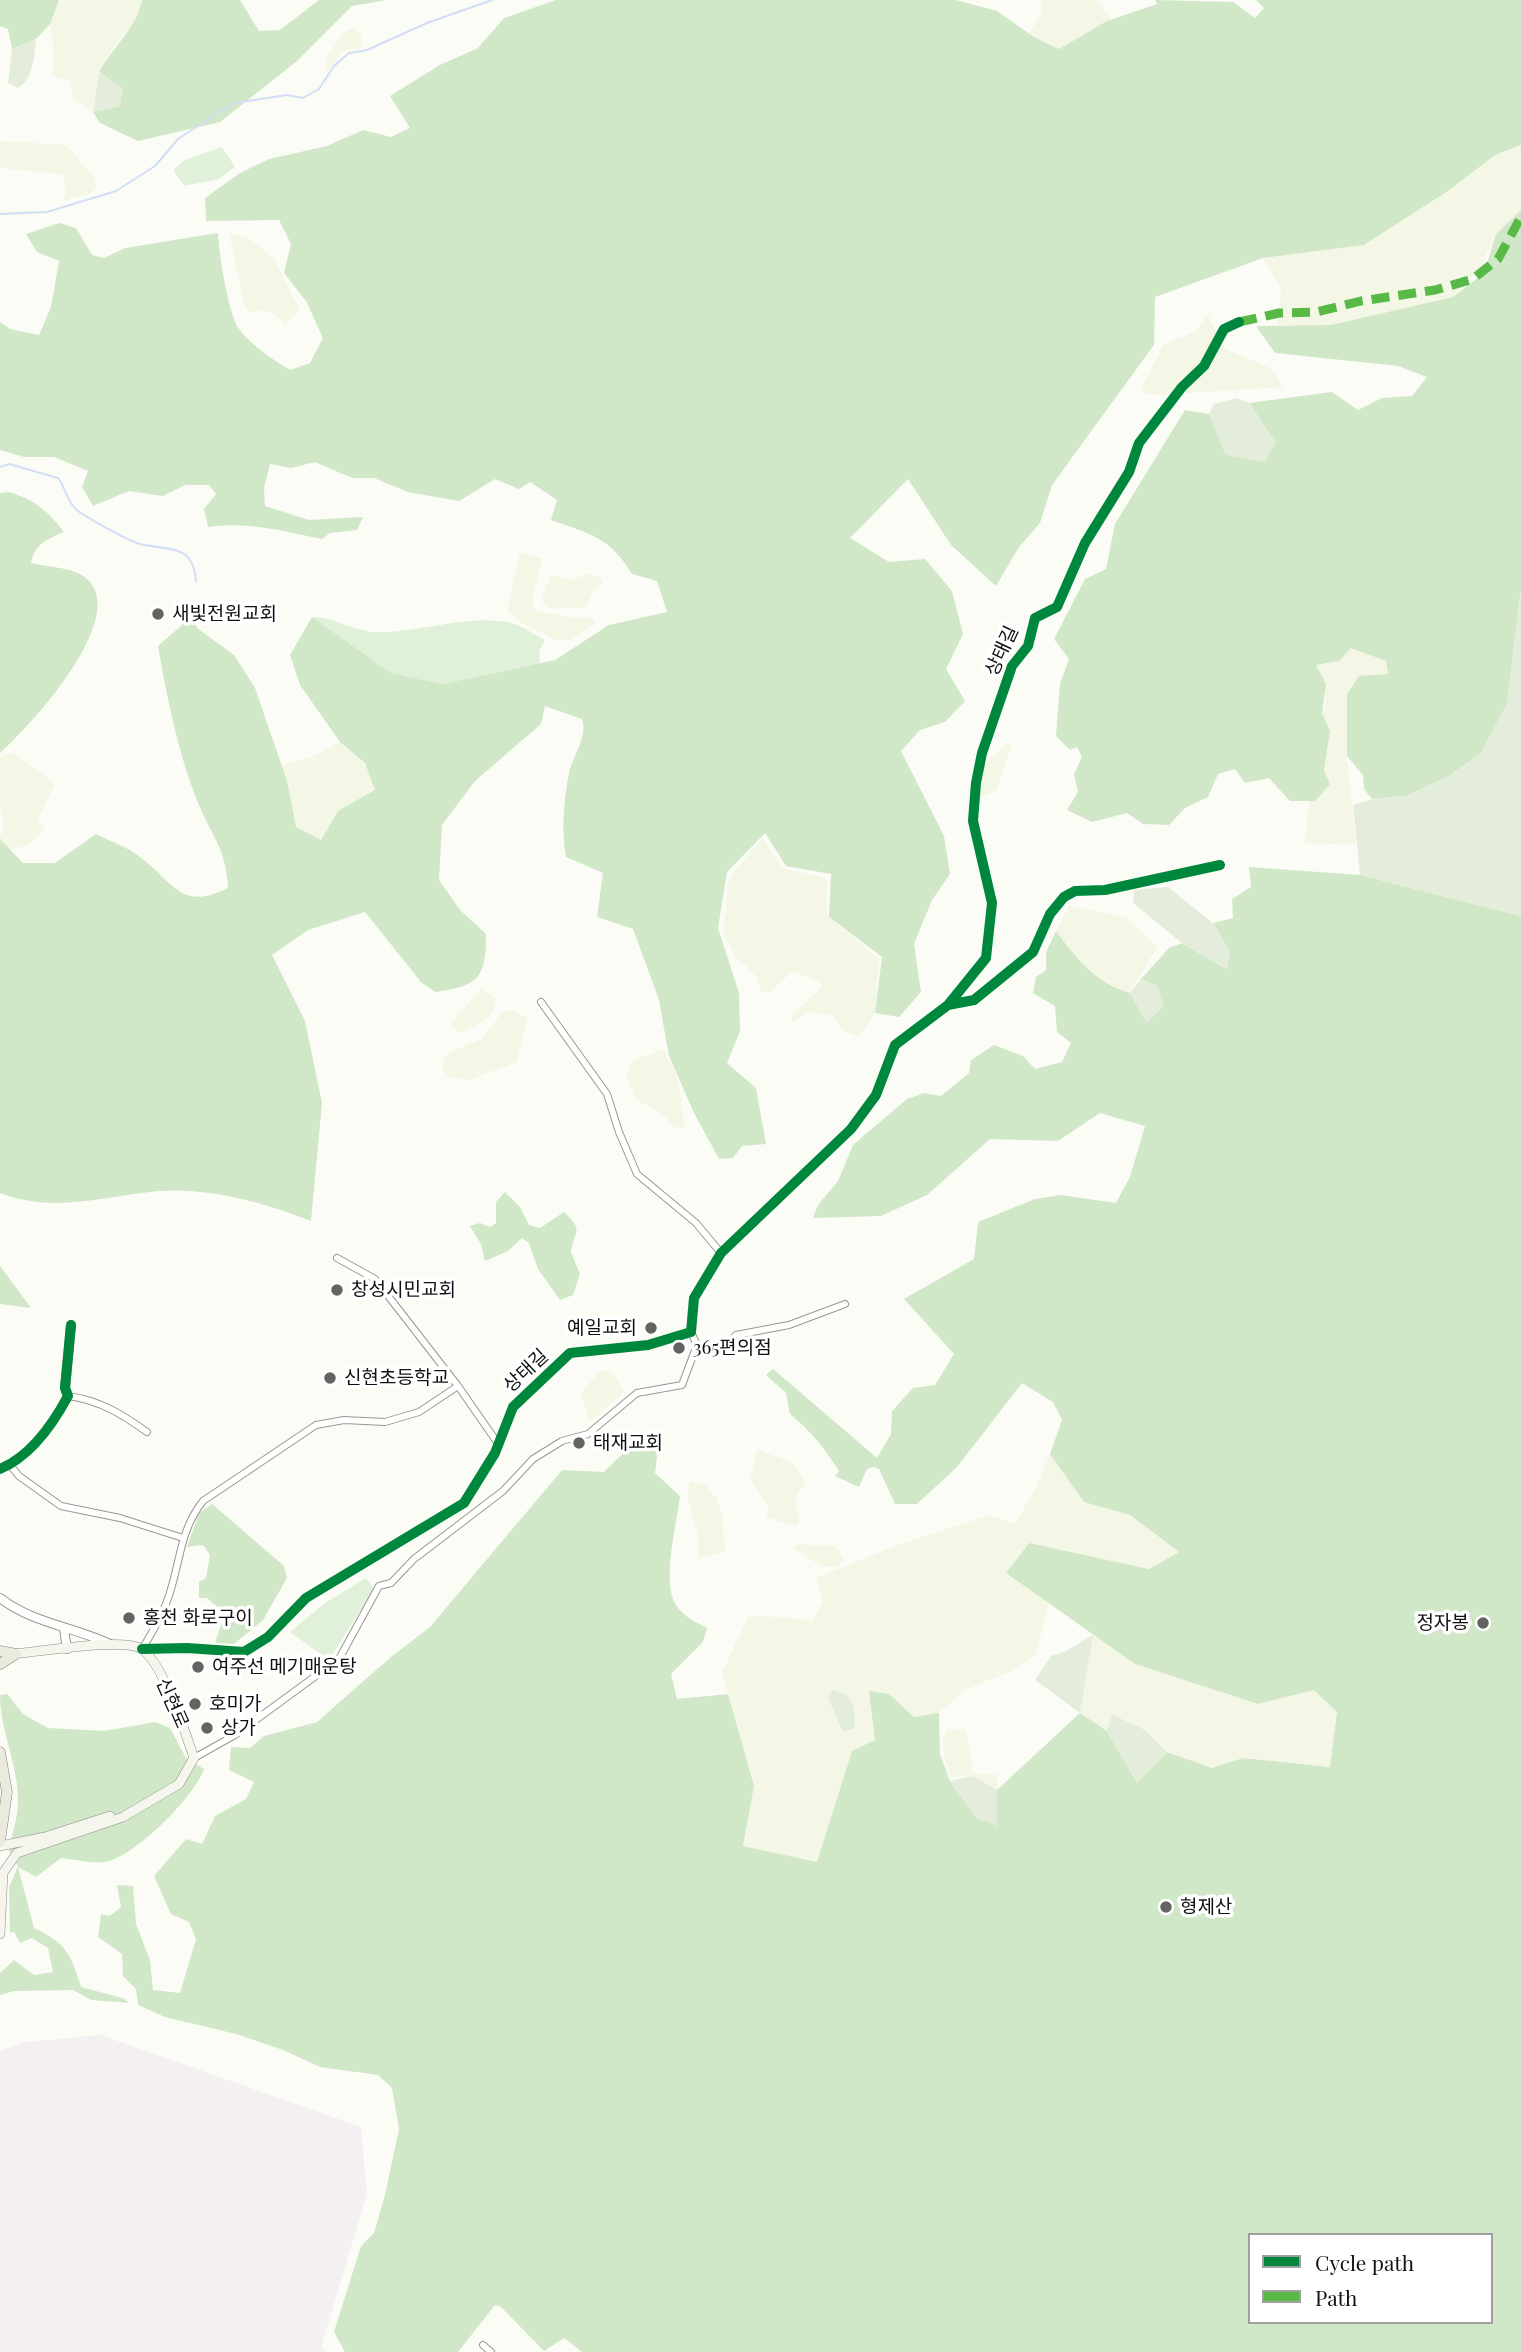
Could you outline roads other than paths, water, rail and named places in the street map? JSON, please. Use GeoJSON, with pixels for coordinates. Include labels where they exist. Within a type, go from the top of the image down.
{"type":"FeatureCollection","features":[{"type":"Feature","properties":{"kind":"main road"},"geometry":{"type":"LineString","coordinates":[[0,1653],[16,1654],[123,1643],[142,1649]]}},
{"type":"Feature","properties":{"kind":"main road","name":"신현로"},"geometry":{"type":"LineString","coordinates":[[142,1649],[164,1679],[194,1758]]}},
{"type":"Feature","properties":{"kind":"main road"},"geometry":{"type":"LineString","coordinates":[[0,1664],[16,1654]]}},
{"type":"Feature","properties":{"kind":"main road"},"geometry":{"type":"LineString","coordinates":[[0,1752],[7,1792],[0,1841]]}},
{"type":"Feature","properties":{"kind":"main road"},"geometry":{"type":"LineString","coordinates":[[0,1934],[3,1873],[17,1853],[123,1817],[179,1784],[194,1758]]}},
{"type":"Feature","properties":{"kind":"main road"},"geometry":{"type":"LineString","coordinates":[[0,1846],[76,1828],[151,1801]]}},
{"type":"Feature","properties":{"kind":"street","name":"상태길"},"geometry":{"type":"LineString","coordinates":[[142,1649],[187,1648],[244,1652],[268,1637],[306,1598],[440,1520],[464,1503],[499,1445],[513,1406],[570,1353],[648,1345],[691,1332],[694,1298],[721,1252],[851,1129],[876,1095],[895,1045],[948,1005],[986,958],[992,903],[973,821],[982,752],[1012,666],[1028,646],[1035,618],[1057,607],[1085,543],[1129,472],[1139,443],[1182,387],[1204,366],[1224,329],[1239,322]]}},
{"type":"Feature","properties":{"kind":"street","name":"상태길"},"geometry":{"type":"LineString","coordinates":[[948,1005],[974,1000],[1033,952],[1050,914],[1064,897],[1075,891],[1105,890],[1220,865]]}},
{"type":"Feature","properties":{"kind":"street"},"geometry":{"type":"LineString","coordinates":[[541,1002],[585,1064],[597,1075],[607,1094],[619,1132],[637,1174],[696,1223],[721,1252]]}},
{"type":"Feature","properties":{"kind":"street"},"geometry":{"type":"LineString","coordinates":[[337,1258],[374,1279],[458,1386],[499,1445]]}},
{"type":"Feature","properties":{"kind":"street"},"geometry":{"type":"LineString","coordinates":[[694,1354],[731,1341],[736,1335],[789,1325],[845,1304]]}},
{"type":"Feature","properties":{"kind":"street"},"geometry":{"type":"LineString","coordinates":[[68,1396],[65,1388],[71,1325]]}},
{"type":"Feature","properties":{"kind":"street"},"geometry":{"type":"LineString","coordinates":[[194,1758],[235,1735],[339,1659],[379,1586],[391,1583],[414,1559],[503,1491],[533,1459],[562,1441],[588,1434],[638,1393],[682,1385],[697,1345],[691,1332]]}},
{"type":"Feature","properties":{"kind":"street"},"geometry":{"type":"LineString","coordinates":[[142,1649],[164,1610],[189,1518],[202,1501],[317,1425],[344,1420],[384,1422],[419,1412],[458,1386]]}},
{"type":"Feature","properties":{"kind":"street"},"geometry":{"type":"LineString","coordinates":[[68,1396],[87,1398],[122,1413],[147,1433]]}},
{"type":"Feature","properties":{"kind":"street"},"geometry":{"type":"LineString","coordinates":[[0,1469],[10,1465],[45,1433],[68,1396]]}},
{"type":"Feature","properties":{"kind":"street"},"geometry":{"type":"LineString","coordinates":[[10,1465],[19,1476],[61,1506],[120,1518],[183,1538]]}},
{"type":"Feature","properties":{"kind":"street"},"geometry":{"type":"LineString","coordinates":[[470,1494],[479,1507]]}},
{"type":"Feature","properties":{"kind":"street"},"geometry":{"type":"LineString","coordinates":[[0,1598],[64,1629],[83,1632],[110,1644]]}},
{"type":"Feature","properties":{"kind":"street"},"geometry":{"type":"LineString","coordinates":[[64,1629],[66,1649]]}},
{"type":"Feature","properties":{"kind":"street"},"geometry":{"type":"LineString","coordinates":[[483,2345],[491,2352]]}},
{"type":"Feature","properties":{"kind":"waterway"},"geometry":{"type":"LineString","coordinates":[[0,214],[47,212],[116,191],[155,166],[178,139],[234,103],[287,95],[303,98],[319,89],[334,66],[349,53],[367,50],[427,23],[492,0]]}},
{"type":"Feature","properties":{"kind":"waterway"},"geometry":{"type":"LineString","coordinates":[[0,467],[9,464],[58,478],[74,507],[90,518],[140,544],[169,548],[184,554],[194,568],[196,581]]}},
{"type":"Feature","properties":{"kind":"place","name":"새빛전원교회"},"geometry":{"type":"Point","coordinates":[158,614]}},
{"type":"Feature","properties":{"kind":"place","name":"창성시민교회"},"geometry":{"type":"Point","coordinates":[337,1290]}},
{"type":"Feature","properties":{"kind":"place","name":"예일교회"},"geometry":{"type":"Point","coordinates":[651,1328]}},
{"type":"Feature","properties":{"kind":"place","name":"365편의점"},"geometry":{"type":"Point","coordinates":[679,1348]}},
{"type":"Feature","properties":{"kind":"place","name":"신현초등학교"},"geometry":{"type":"Point","coordinates":[330,1378]}},
{"type":"Feature","properties":{"kind":"place","name":"태재교회"},"geometry":{"type":"Point","coordinates":[579,1443]}},
{"type":"Feature","properties":{"kind":"place","name":"홍천 화로구이"},"geometry":{"type":"Point","coordinates":[129,1618]}},
{"type":"Feature","properties":{"kind":"place","name":"정자봉"},"geometry":{"type":"Point","coordinates":[1483,1623]}},
{"type":"Feature","properties":{"kind":"place","name":"여주선 메기매운탕"},"geometry":{"type":"Point","coordinates":[198,1667]}},
{"type":"Feature","properties":{"kind":"place","name":"호미가"},"geometry":{"type":"Point","coordinates":[195,1704]}},
{"type":"Feature","properties":{"kind":"place","name":"상가"},"geometry":{"type":"Point","coordinates":[207,1728]}},
{"type":"Feature","properties":{"kind":"place","name":"형제산"},"geometry":{"type":"Point","coordinates":[1166,1907]}}]}
